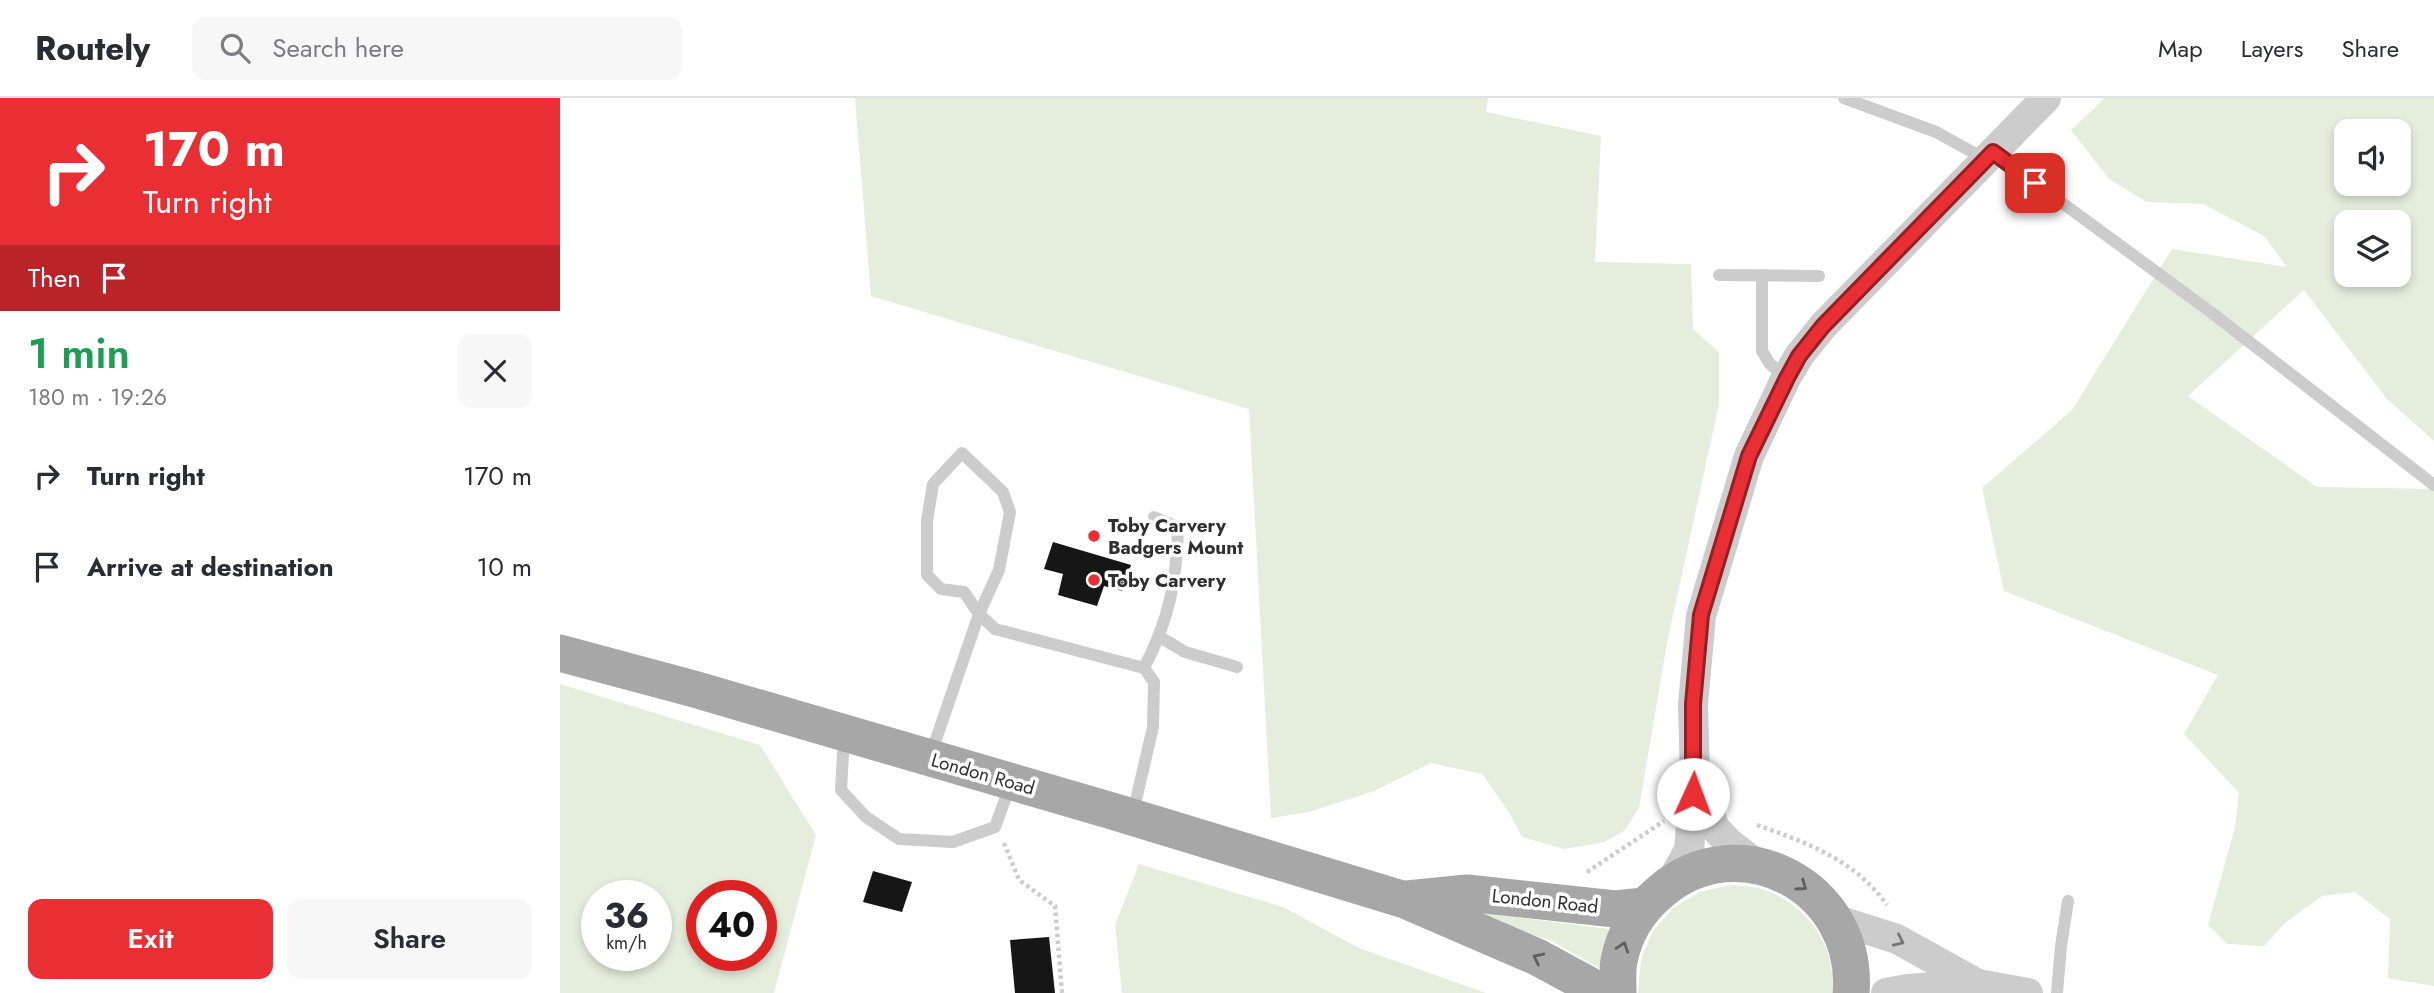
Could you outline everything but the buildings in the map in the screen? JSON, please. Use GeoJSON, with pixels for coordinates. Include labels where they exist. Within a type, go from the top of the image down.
{"type":"FeatureCollection","features":[{"type":"Feature","properties":{"kind":"main road","name":"London Road"},"geometry":{"type":"LineString","coordinates":[[560,653],[1132,817],[1405,900],[1537,957],[1587,984],[1597,993]]}},
{"type":"Feature","properties":{"kind":"main road"},"geometry":{"type":"LineString","coordinates":[[1618,993],[1618,961],[1628,931],[1644,906],[1671,882],[1692,871],[1726,864],[1759,866],[1784,874],[1804,886],[1822,902],[1834,919],[1847,947],[1852,976],[1851,993]]}},
{"type":"Feature","properties":{"kind":"main road","name":"London Road"},"geometry":{"type":"LineString","coordinates":[[1405,900],[1466,892],[1615,909],[1644,906]]}},
{"type":"Feature","properties":{"kind":"street"},"geometry":{"type":"LineString","coordinates":[[1671,882],[1689,850],[1695,778],[1693,704],[1701,615],[1749,456],[1799,356],[1823,326],[2046,98]]}},
{"type":"Feature","properties":{"kind":"street"},"geometry":{"type":"LineString","coordinates":[[1695,778],[1715,828],[1759,866]]}},
{"type":"Feature","properties":{"kind":"street"},"geometry":{"type":"LineString","coordinates":[[1834,919],[1896,939],[1978,984]]}},
{"type":"Feature","properties":{"kind":"street"},"geometry":{"type":"LineString","coordinates":[[1886,993],[1978,984],[2028,993]]}},
{"type":"Feature","properties":{"kind":"lane"},"geometry":{"type":"LineString","coordinates":[[1844,98],[1936,132],[1989,156],[2202,306],[2434,485]]}},
{"type":"Feature","properties":{"kind":"lane"},"geometry":{"type":"LineString","coordinates":[[1719,275],[1819,276]]}},
{"type":"Feature","properties":{"kind":"lane"},"geometry":{"type":"LineString","coordinates":[[1762,275],[1762,351],[1770,364],[1787,378]]}},
{"type":"Feature","properties":{"kind":"lane"},"geometry":{"type":"LineString","coordinates":[[929,758],[979,614],[999,570],[1010,512],[1003,492],[962,453],[933,484],[927,522],[927,575],[941,589],[964,592],[979,614],[996,629],[1144,668],[1154,682],[1153,727],[1132,817]]}},
{"type":"Feature","properties":{"kind":"lane"},"geometry":{"type":"LineString","coordinates":[[1144,668],[1160,637],[1177,568],[1178,527],[1154,517]]}},
{"type":"Feature","properties":{"kind":"lane"},"geometry":{"type":"LineString","coordinates":[[1160,637],[1185,652],[1237,667]]}},
{"type":"Feature","properties":{"kind":"lane"},"geometry":{"type":"LineString","coordinates":[[844,733],[841,790],[866,817],[899,839],[953,842],[995,827],[1011,782]]}},
{"type":"Feature","properties":{"kind":"lane"},"geometry":{"type":"LineString","coordinates":[[2057,993],[2068,901]]}},
{"type":"Feature","properties":{"kind":"path"},"geometry":{"type":"LineString","coordinates":[[995,827],[1019,880],[1055,906],[1062,993]]}},
{"type":"Feature","properties":{"kind":"green space"},"geometry":{"type":"Polygon","coordinates":[[[855,98],[1488,98],[1486,112],[1601,136],[1595,262],[1691,264],[1693,329],[1719,352],[1719,404],[1667,643],[1639,808],[1624,831],[1604,842],[1564,849],[1522,837],[1509,812],[1482,774],[1431,763],[1374,791],[1309,812],[1271,818],[1249,409],[871,296],[855,98]]]}},
{"type":"Feature","properties":{"kind":"green space"},"geometry":{"type":"Polygon","coordinates":[[[2105,98],[2434,98],[2434,441],[2387,399],[2304,290],[2188,396],[2317,487],[2434,489],[2434,986],[2388,978],[2390,919],[2355,892],[2322,896],[2285,923],[2264,946],[2227,944],[2208,925],[2235,827],[2239,793],[2184,734],[2218,675],[2004,591],[1982,488],[2072,410],[2172,249],[2287,267],[2264,236],[2203,204],[2147,202],[2109,179],[2071,130],[2105,98]]]}},
{"type":"Feature","properties":{"kind":"green space"},"geometry":{"type":"Polygon","coordinates":[[[560,684],[760,745],[816,835],[774,993],[560,993],[560,684]]]}},
{"type":"Feature","properties":{"kind":"green space"},"geometry":{"type":"Polygon","coordinates":[[[1139,864],[1283,907],[1359,948],[1486,993],[1122,993],[1115,925],[1139,864]]]}},
{"type":"Feature","properties":{"kind":"green space"},"geometry":{"type":"Polygon","coordinates":[[[1730,885],[1762,889],[1793,905],[1805,916],[1816,929],[1830,959],[1832,993],[1638,993],[1641,959],[1653,931],[1673,908],[1700,892],[1730,885]]]}},
{"type":"Feature","properties":{"kind":"green space"},"geometry":{"type":"Polygon","coordinates":[[[1468,911],[1609,929],[1599,968],[1550,940],[1465,915],[1468,911]]]}},
{"type":"Feature","properties":{"kind":"place","name":"Toby Carvery Badgers Mount"},"geometry":{"type":"Point","coordinates":[1094,536]}},
{"type":"Feature","properties":{"kind":"place","name":"Toby Carvery"},"geometry":{"type":"Point","coordinates":[1094,580]}},
{"type":"Feature","properties":{"kind":"route"},"geometry":{"type":"LineString","coordinates":[[1693,794],[1693,704],[1701,615],[1749,456],[1775,399],[1799,356],[1823,326],[1993,152],[2035,183]]}}]}
